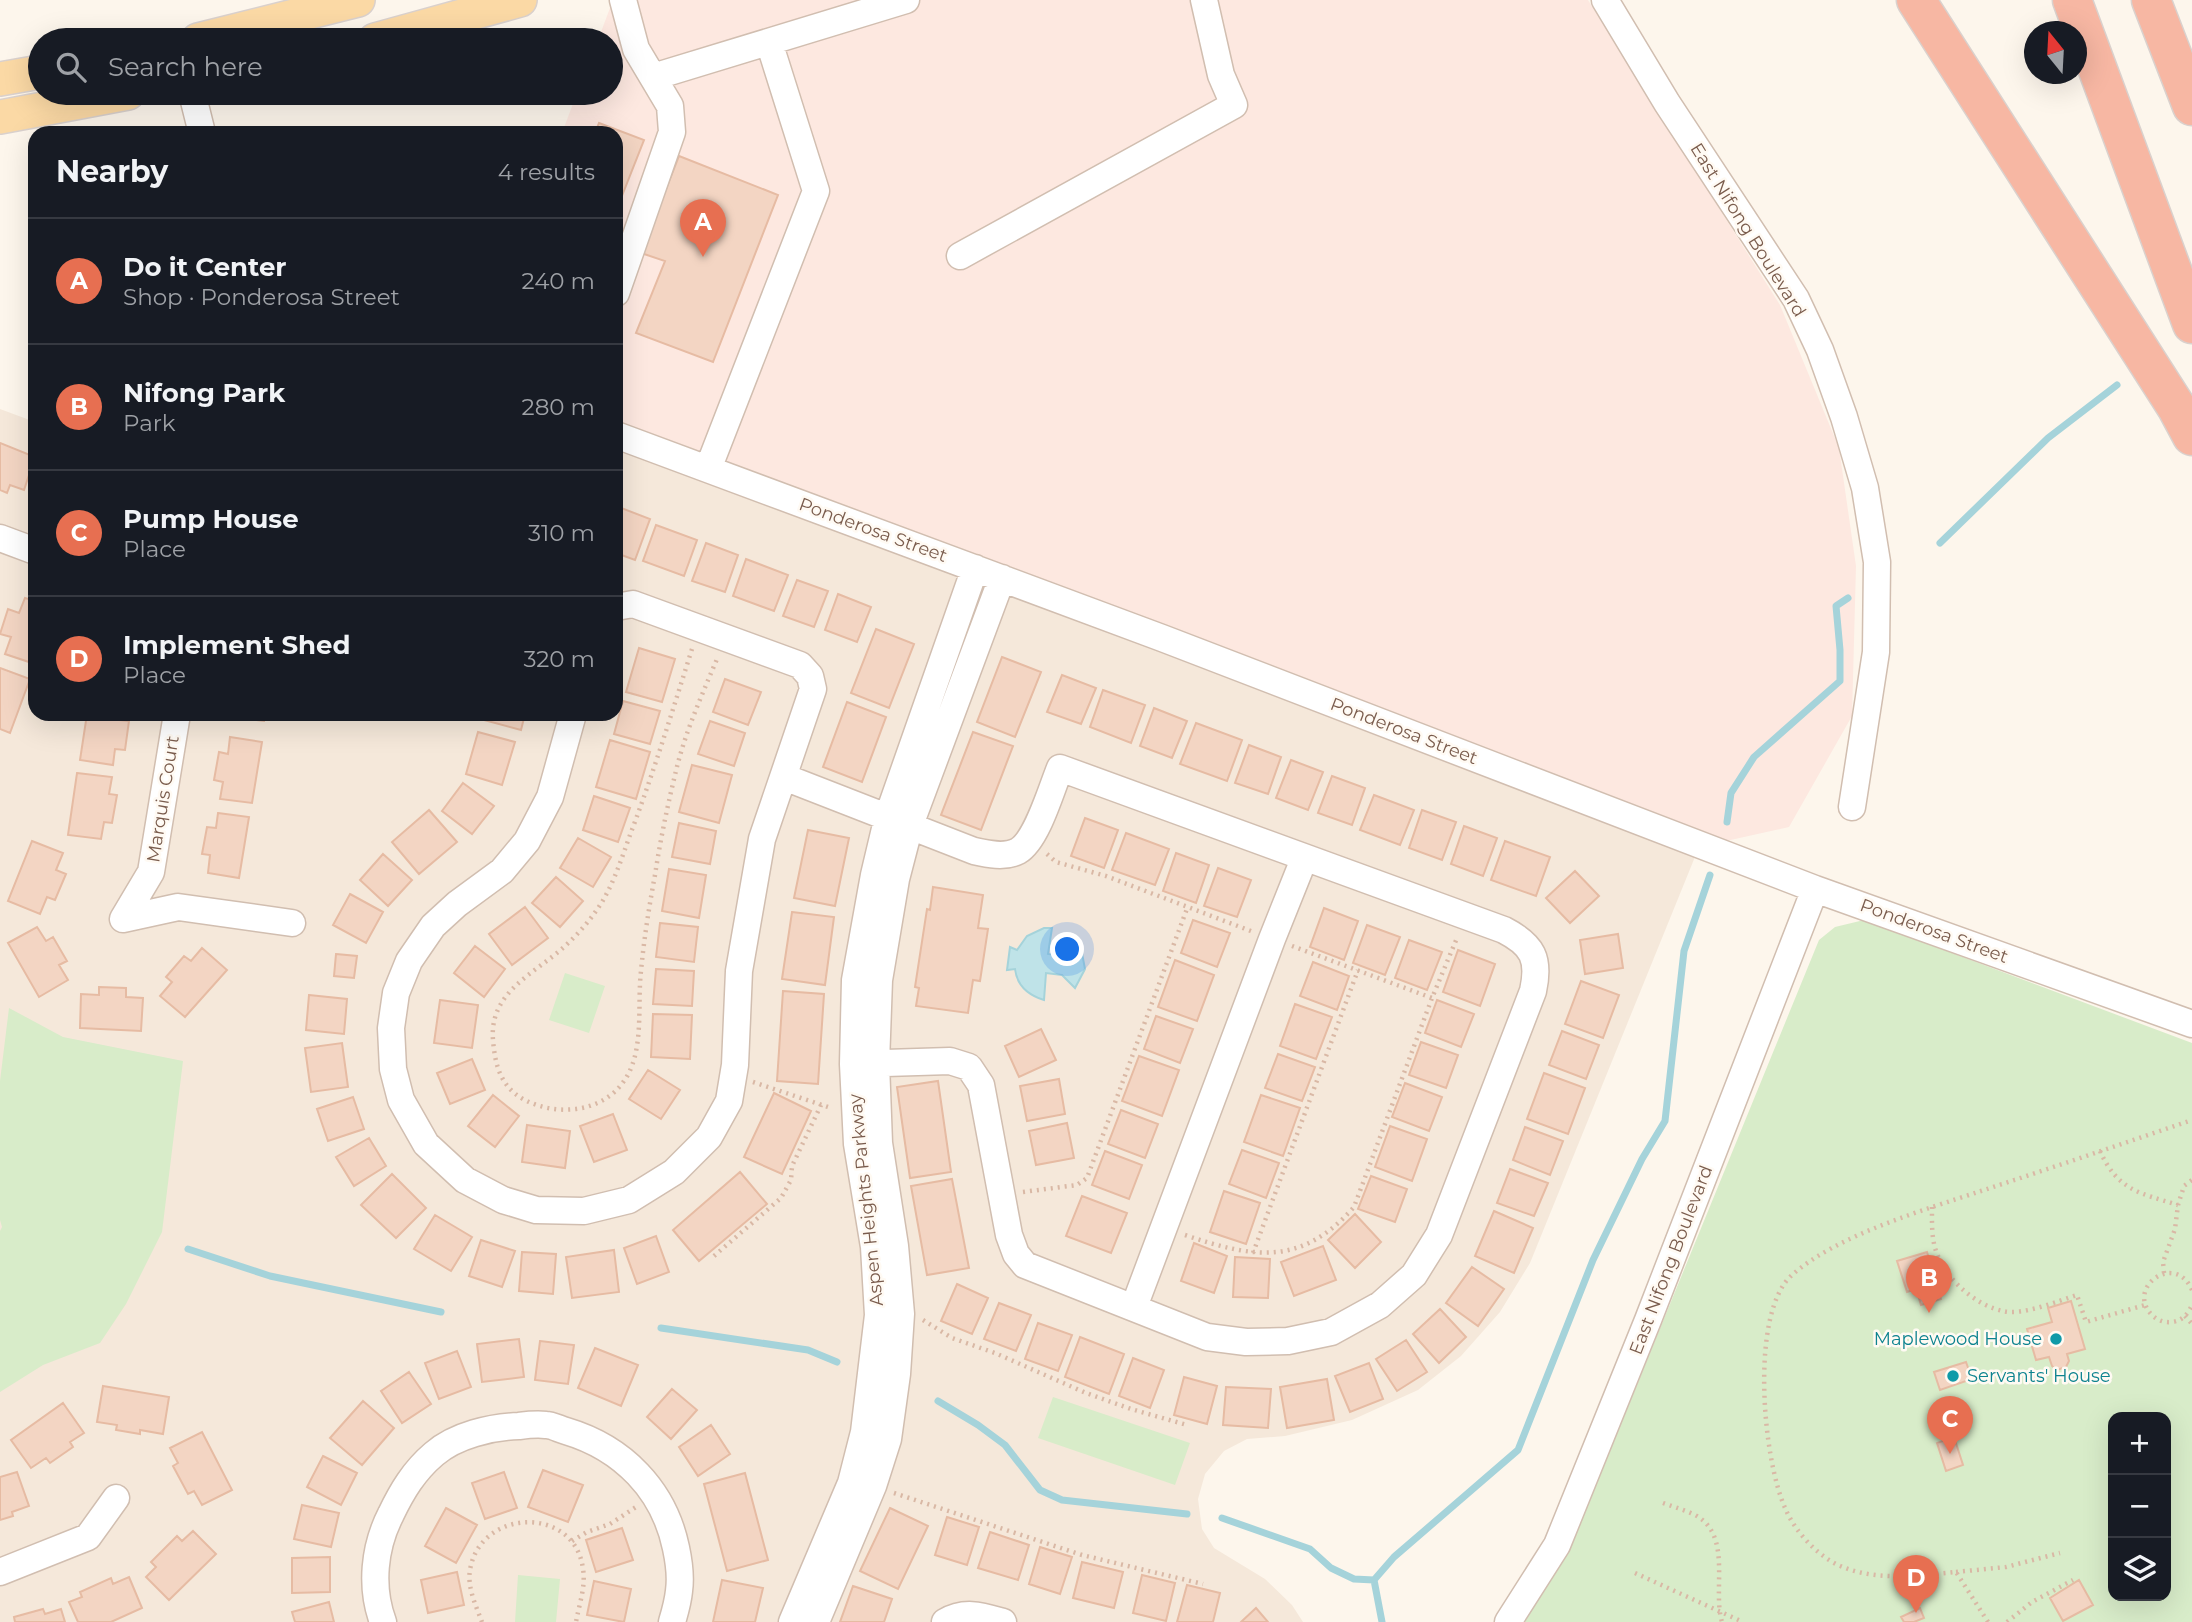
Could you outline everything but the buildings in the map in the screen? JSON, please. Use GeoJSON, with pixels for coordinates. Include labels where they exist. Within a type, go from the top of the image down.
{"type":"FeatureCollection","features":[{"type":"Feature","properties":{"kind":"highway"},"geometry":{"type":"LineString","coordinates":[[1916,0],[2177,408],[2192,436]]}},
{"type":"Feature","properties":{"kind":"highway"},"geometry":{"type":"LineString","coordinates":[[2072,0],[2192,324]]}},
{"type":"Feature","properties":{"kind":"highway"},"geometry":{"type":"LineString","coordinates":[[2151,0],[2192,106]]}},
{"type":"Feature","properties":{"kind":"main road"},"geometry":{"type":"LineString","coordinates":[[246,28],[358,0]]}},
{"type":"Feature","properties":{"kind":"main road"},"geometry":{"type":"LineString","coordinates":[[418,28],[520,0]]}},
{"type":"Feature","properties":{"kind":"main road"},"geometry":{"type":"LineString","coordinates":[[0,79],[28,74]]}},
{"type":"Feature","properties":{"kind":"main road"},"geometry":{"type":"LineString","coordinates":[[0,117],[64,105]]}},
{"type":"Feature","properties":{"kind":"street"},"geometry":{"type":"LineString","coordinates":[[622,0],[636,49],[670,106],[672,132],[623,273]]}},
{"type":"Feature","properties":{"kind":"street"},"geometry":{"type":"LineString","coordinates":[[653,77],[906,0]]}},
{"type":"Feature","properties":{"kind":"street"},"geometry":{"type":"LineString","coordinates":[[960,256],[1234,105],[1221,75],[1204,0]]}},
{"type":"Feature","properties":{"kind":"street","name":"East Nifong Boulevard"},"geometry":{"type":"LineString","coordinates":[[1605,0],[1667,103],[1796,299],[1820,350],[1844,417],[1865,488],[1877,562],[1876,652],[1852,807]]}},
{"type":"Feature","properties":{"kind":"street"},"geometry":{"type":"LineString","coordinates":[[708,469],[816,191],[769,42]]}},
{"type":"Feature","properties":{"kind":"street"},"geometry":{"type":"LineString","coordinates":[[195,105],[200,126]]}},
{"type":"Feature","properties":{"kind":"street","name":"Ponderosa Street"},"geometry":{"type":"LineString","coordinates":[[623,438],[1002,578],[1815,889],[2192,1024]]}},
{"type":"Feature","properties":{"kind":"street"},"geometry":{"type":"LineString","coordinates":[[0,538],[28,548]]}},
{"type":"Feature","properties":{"kind":"street"},"geometry":{"type":"LineString","coordinates":[[944,696],[975,568]]}},
{"type":"Feature","properties":{"kind":"street"},"geometry":{"type":"LineString","coordinates":[[944,696],[1002,578]]}},
{"type":"Feature","properties":{"kind":"street"},"geometry":{"type":"LineString","coordinates":[[571,721],[550,797],[527,841],[502,871],[457,904],[433,926],[409,961],[396,993],[391,1028],[393,1069],[401,1100],[426,1144],[465,1180],[503,1200],[536,1210],[584,1211],[629,1200],[674,1172],[709,1137],[729,1101],[733,1078],[739,971],[762,839],[813,690],[810,676],[800,665],[633,604],[623,606]]}},
{"type":"Feature","properties":{"kind":"street","name":"Aspen Heights Parkway"},"geometry":{"type":"LineString","coordinates":[[792,1622],[850,1483],[864,1432],[878,1315],[874,1247],[857,1144],[856,1116],[895,879],[899,821],[944,696]]}},
{"type":"Feature","properties":{"kind":"street","name":"Marquis Court"},"geometry":{"type":"LineString","coordinates":[[176,721],[151,872],[123,919],[178,907],[292,923]]}},
{"type":"Feature","properties":{"kind":"street"},"geometry":{"type":"LineString","coordinates":[[784,777],[993,856],[1017,852],[1031,839],[1060,768],[1466,916],[1522,939],[1533,954],[1537,970],[1533,991],[1439,1235],[1414,1275],[1380,1305],[1331,1332],[1288,1341],[1246,1342],[1207,1337],[1025,1265],[1016,1254],[981,1085],[969,1067],[950,1061],[864,1063]]}},
{"type":"Feature","properties":{"kind":"street"},"geometry":{"type":"LineString","coordinates":[[1134,1307],[1304,859]]}},
{"type":"Feature","properties":{"kind":"street","name":"East Nifong Boulevard"},"geometry":{"type":"LineString","coordinates":[[1508,1622],[1557,1545],[1648,1320],[1815,889]]}},
{"type":"Feature","properties":{"kind":"street","name":"Aspen Heights Parkway"},"geometry":{"type":"LineString","coordinates":[[816,1622],[873,1486],[888,1439],[897,1374],[901,1314],[895,1246],[864,1063]]}},
{"type":"Feature","properties":{"kind":"street"},"geometry":{"type":"LineString","coordinates":[[383,1622],[377,1607],[374,1566],[384,1526],[406,1484],[436,1453],[466,1436],[502,1426],[546,1425],[590,1438],[620,1456],[655,1494],[672,1530],[679,1562],[680,1589],[672,1622]]}},
{"type":"Feature","properties":{"kind":"street"},"geometry":{"type":"LineString","coordinates":[[0,1573],[88,1537],[116,1498]]}},
{"type":"Feature","properties":{"kind":"street"},"geometry":{"type":"LineString","coordinates":[[945,1622],[961,1615],[975,1614],[1003,1622]]}},
{"type":"Feature","properties":{"kind":"path"},"geometry":{"type":"LineString","coordinates":[[698,628],[653,773],[611,887],[578,933],[562,949],[522,978],[508,993],[497,1012],[492,1028],[500,1075],[512,1091],[539,1105],[576,1110],[602,1101],[626,1079],[634,1062],[646,935],[655,873],[675,774],[688,731],[725,638]]}},
{"type":"Feature","properties":{"kind":"path"},"geometry":{"type":"LineString","coordinates":[[1031,839],[1056,862],[1106,876],[1432,998]]}},
{"type":"Feature","properties":{"kind":"path"},"geometry":{"type":"LineString","coordinates":[[1002,1195],[1077,1185],[1087,1178],[1188,906]]}},
{"type":"Feature","properties":{"kind":"path"},"geometry":{"type":"LineString","coordinates":[[1164,1227],[1229,1250],[1253,1253],[1282,1252],[1312,1242],[1340,1222],[1353,1207],[1466,916]]}},
{"type":"Feature","properties":{"kind":"path"},"geometry":{"type":"LineString","coordinates":[[1253,1253],[1358,970]]}},
{"type":"Feature","properties":{"kind":"path"},"geometry":{"type":"LineString","coordinates":[[733,1078],[762,1084],[856,1116]]}},
{"type":"Feature","properties":{"kind":"path"},"geometry":{"type":"LineString","coordinates":[[714,1256],[780,1198],[792,1180],[792,1166],[821,1105]]}},
{"type":"Feature","properties":{"kind":"path"},"geometry":{"type":"LineString","coordinates":[[2060,1552],[2006,1567],[1916,1576],[1867,1575],[1834,1563],[1804,1539],[1786,1511],[1776,1482],[1767,1427],[1765,1389],[1768,1329],[1779,1294],[1791,1276],[1832,1247],[1932,1208],[2192,1120]]}},
{"type":"Feature","properties":{"kind":"path"},"geometry":{"type":"LineString","coordinates":[[2100,1151],[2108,1169],[2132,1191],[2178,1205]]}},
{"type":"Feature","properties":{"kind":"path"},"geometry":{"type":"LineString","coordinates":[[2164,1273],[2162,1262],[2175,1229],[2178,1205],[2184,1186],[2192,1180]]}},
{"type":"Feature","properties":{"kind":"path"},"geometry":{"type":"LineString","coordinates":[[1932,1208],[1932,1234],[1937,1256],[1950,1277],[1978,1301],[2004,1312],[2032,1308],[2077,1295],[2086,1322],[2145,1305]]}},
{"type":"Feature","properties":{"kind":"path"},"geometry":{"type":"LineString","coordinates":[[2192,1290],[2179,1275],[2164,1273],[2150,1282],[2144,1297],[2145,1305],[2154,1318],[2162,1321],[2170,1322],[2185,1316],[2192,1305]]}},
{"type":"Feature","properties":{"kind":"path"},"geometry":{"type":"LineString","coordinates":[[901,1314],[922,1320],[952,1338],[995,1353],[1086,1393],[1187,1425]]}},
{"type":"Feature","properties":{"kind":"path"},"geometry":{"type":"LineString","coordinates":[[2185,1316],[2192,1324]]}},
{"type":"Feature","properties":{"kind":"path"},"geometry":{"type":"LineString","coordinates":[[873,1486],[1082,1555],[1203,1584]]}},
{"type":"Feature","properties":{"kind":"path"},"geometry":{"type":"LineString","coordinates":[[572,1541],[610,1524],[655,1494]]}},
{"type":"Feature","properties":{"kind":"path"},"geometry":{"type":"LineString","coordinates":[[1664,1503],[1697,1516],[1709,1528],[1719,1563],[1718,1610],[1722,1622]]}},
{"type":"Feature","properties":{"kind":"path"},"geometry":{"type":"LineString","coordinates":[[482,1622],[474,1600],[470,1569],[484,1541],[509,1524],[523,1521],[538,1521],[564,1533],[579,1551],[583,1583],[576,1622]]}},
{"type":"Feature","properties":{"kind":"path"},"geometry":{"type":"LineString","coordinates":[[1956,1572],[1988,1622]]}},
{"type":"Feature","properties":{"kind":"path"},"geometry":{"type":"LineString","coordinates":[[1635,1573],[1743,1622]]}},
{"type":"Feature","properties":{"kind":"path"},"geometry":{"type":"LineString","coordinates":[[2007,1622],[2032,1602],[2073,1580]]}},
{"type":"Feature","properties":{"kind":"shaded area"},"geometry":{"type":"Polygon","coordinates":[[[613,0],[1588,0],[1780,305],[1839,448],[1856,566],[1852,716],[1789,827],[1699,847],[623,440],[623,126],[565,126],[572,105],[623,105],[623,28],[602,28],[613,0]]]}},
{"type":"Feature","properties":{"kind":"shaded area"},"geometry":{"type":"Polygon","coordinates":[[[0,409],[28,419],[28,721],[623,721],[623,440],[1699,847],[1530,1263],[1500,1312],[1461,1356],[1418,1390],[1352,1420],[1285,1436],[1247,1439],[1224,1451],[1205,1474],[1198,1499],[1202,1529],[1214,1548],[1265,1579],[1292,1605],[1303,1622],[0,1622],[0,409]]]}},
{"type":"Feature","properties":{"kind":"green space"},"geometry":{"type":"Polygon","coordinates":[[[1864,920],[2192,1043],[2192,1622],[1525,1622],[1582,1519],[1819,940],[1835,927],[1864,920]]]}},
{"type":"Feature","properties":{"kind":"green space"},"geometry":{"type":"Polygon","coordinates":[[[565,973],[605,986],[589,1033],[549,1020],[565,973]]]}},
{"type":"Feature","properties":{"kind":"green space"},"geometry":{"type":"Polygon","coordinates":[[[9,1008],[63,1037],[183,1061],[162,1232],[126,1304],[100,1343],[43,1365],[0,1392],[0,1081],[9,1008]]]}},
{"type":"Feature","properties":{"kind":"green space"},"geometry":{"type":"Polygon","coordinates":[[[1053,1397],[1190,1443],[1175,1485],[1038,1438],[1053,1397]]]}},
{"type":"Feature","properties":{"kind":"green space"},"geometry":{"type":"Polygon","coordinates":[[[518,1575],[560,1579],[556,1622],[515,1622],[518,1575]]]}},
{"type":"Feature","properties":{"kind":"water"},"geometry":{"type":"Polygon","coordinates":[[[1044,928],[1052,928],[1048,954],[1063,956],[1081,948],[1085,969],[1075,988],[1062,975],[1046,973],[1044,1000],[1024,989],[1015,969],[1007,970],[1010,947],[1017,950],[1027,936],[1044,928]]]}},
{"type":"Feature","properties":{"kind":"waterway"},"geometry":{"type":"LineString","coordinates":[[1940,543],[2048,438],[2117,385]]}},
{"type":"Feature","properties":{"kind":"waterway"},"geometry":{"type":"LineString","coordinates":[[1727,822],[1731,793],[1754,757],[1840,681],[1836,606],[1848,598]]}},
{"type":"Feature","properties":{"kind":"waterway"},"geometry":{"type":"LineString","coordinates":[[1382,1622],[1374,1580],[1394,1557],[1518,1450],[1593,1260],[1642,1159],[1665,1121],[1684,951],[1710,875]]}},
{"type":"Feature","properties":{"kind":"waterway"},"geometry":{"type":"LineString","coordinates":[[188,1249],[270,1276],[441,1312]]}},
{"type":"Feature","properties":{"kind":"waterway"},"geometry":{"type":"LineString","coordinates":[[661,1328],[808,1350],[837,1362]]}},
{"type":"Feature","properties":{"kind":"waterway"},"geometry":{"type":"LineString","coordinates":[[938,1401],[1005,1445],[1040,1490],[1062,1500],[1187,1514]]}},
{"type":"Feature","properties":{"kind":"waterway"},"geometry":{"type":"LineString","coordinates":[[1222,1518],[1310,1549],[1331,1568],[1354,1579],[1374,1580]]}},
{"type":"Feature","properties":{"kind":"place","name":"Do it Center"},"geometry":{"type":"Point","coordinates":[703,257]}},
{"type":"Feature","properties":{"kind":"place","name":"Nifong Park"},"geometry":{"type":"Point","coordinates":[1929,1313]}},
{"type":"Feature","properties":{"kind":"place","name":"Maplewood House"},"geometry":{"type":"Point","coordinates":[2056,1339]}},
{"type":"Feature","properties":{"kind":"place","name":"Servants' House"},"geometry":{"type":"Point","coordinates":[1953,1376]}},
{"type":"Feature","properties":{"kind":"place","name":"Pump House"},"geometry":{"type":"Point","coordinates":[1950,1454]}},
{"type":"Feature","properties":{"kind":"place","name":"Implement Shed"},"geometry":{"type":"Point","coordinates":[1916,1613]}}]}
